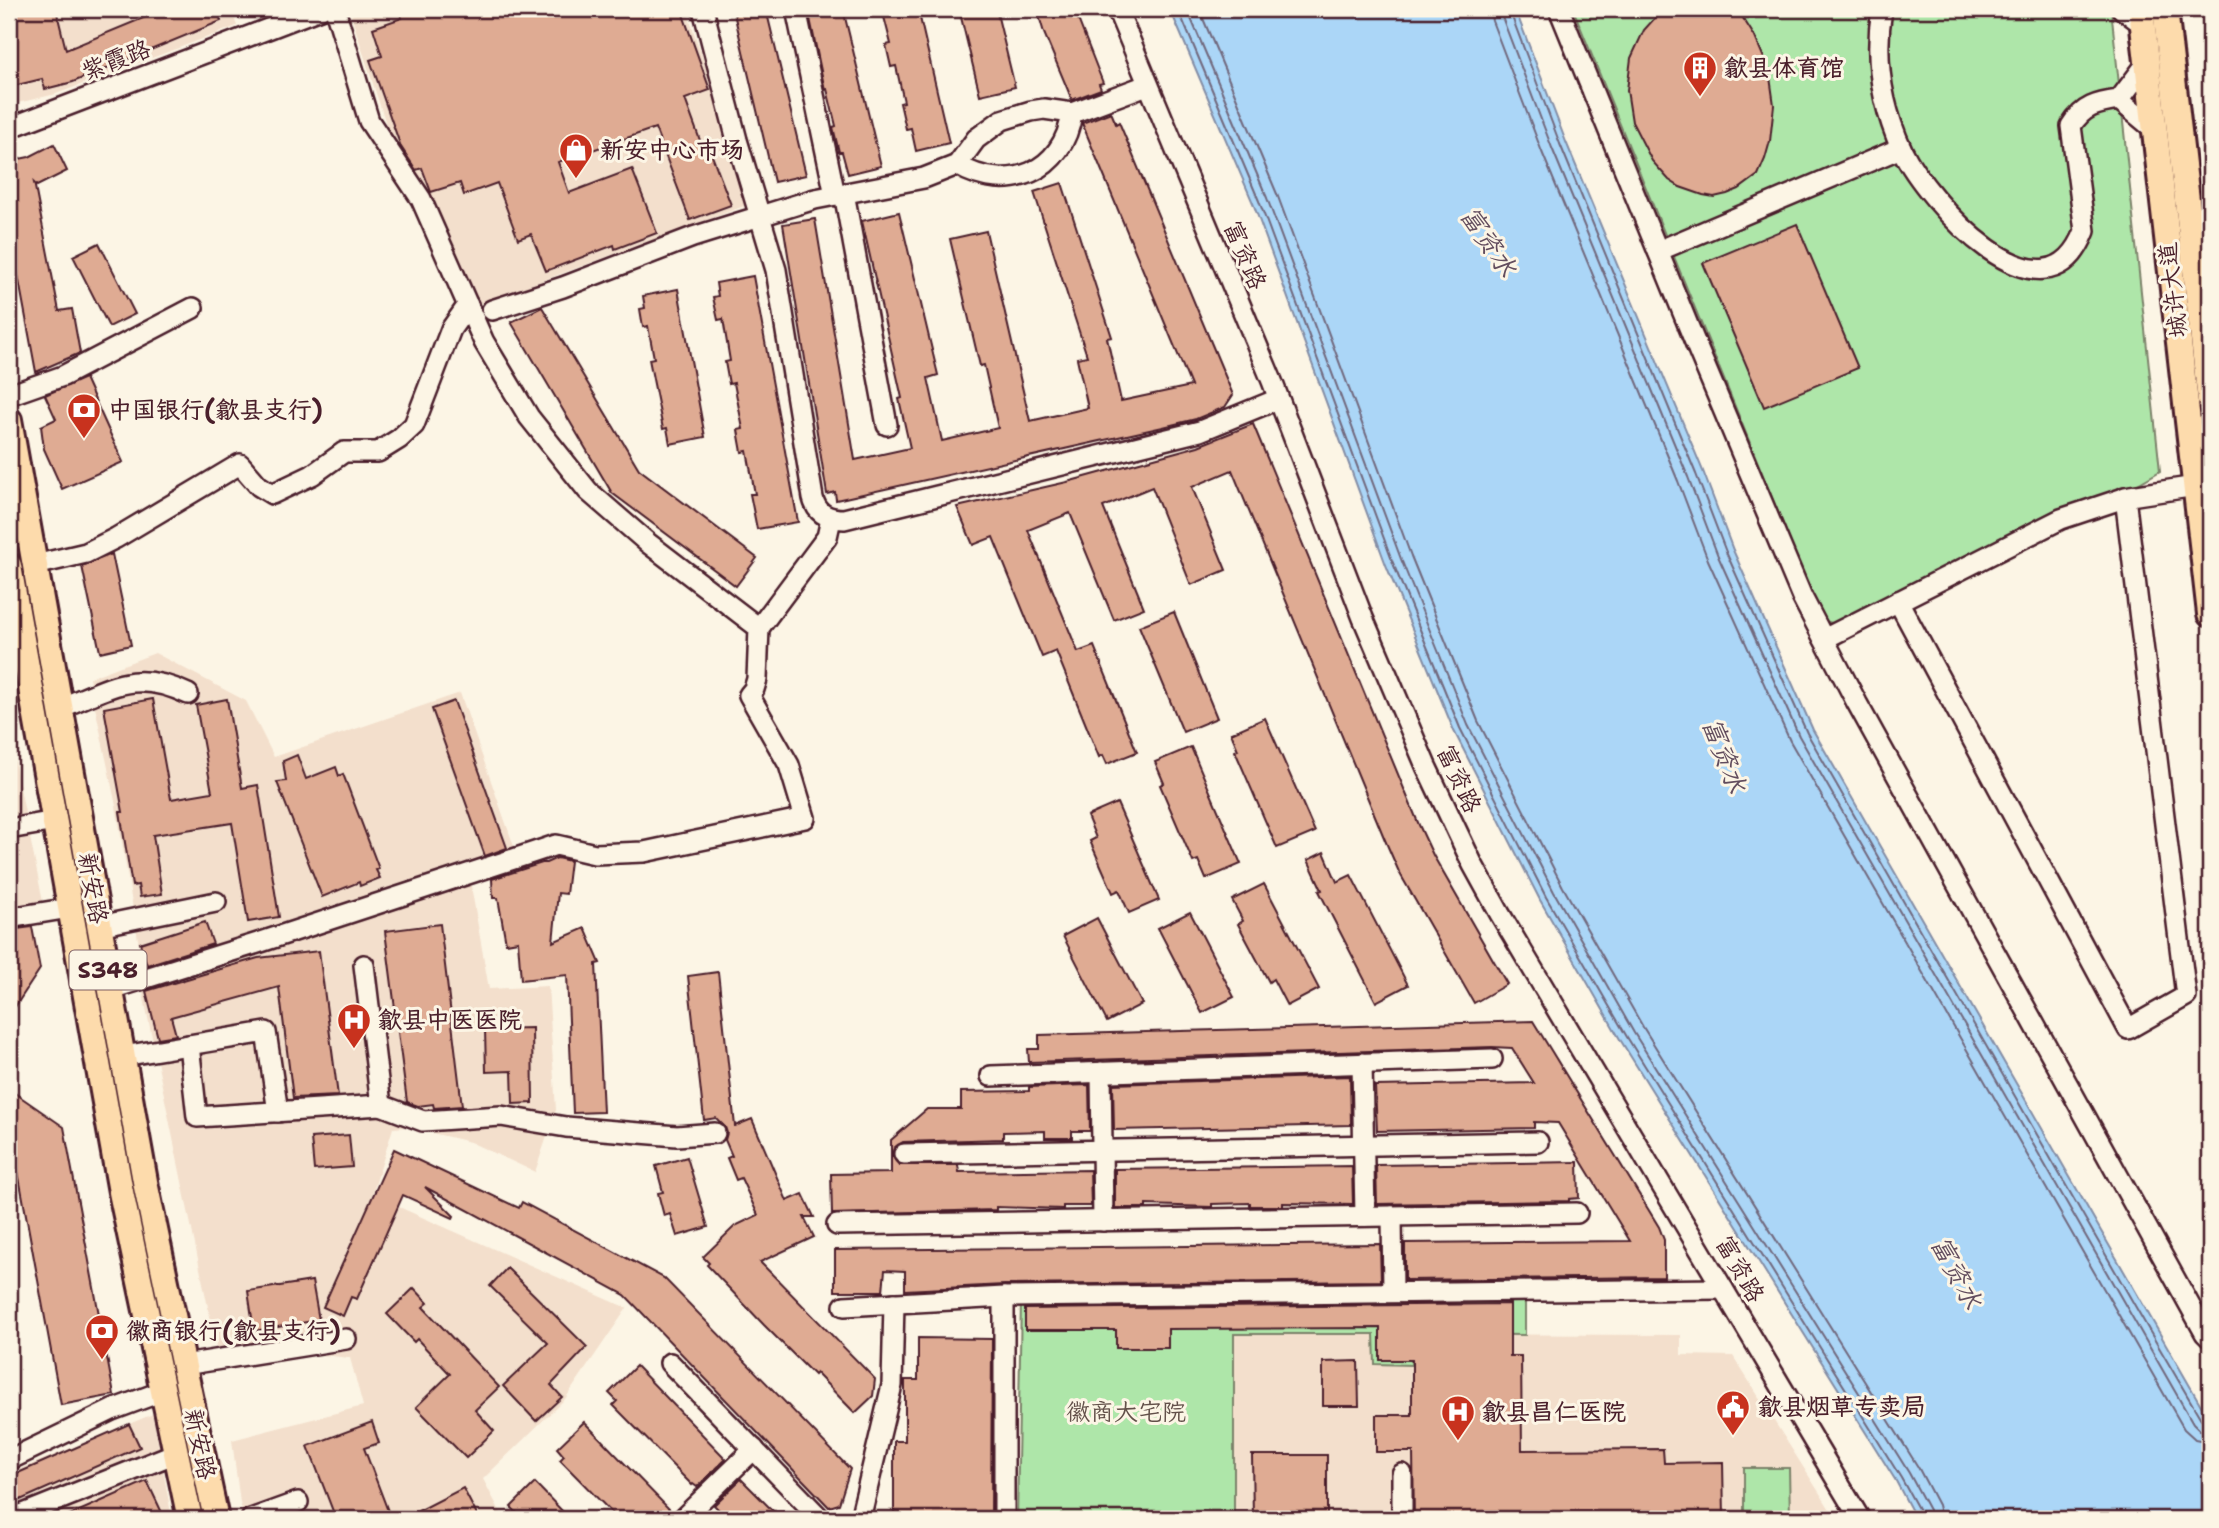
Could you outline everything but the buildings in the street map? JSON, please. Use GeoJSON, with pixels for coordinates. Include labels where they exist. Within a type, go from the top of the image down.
{"type":"FeatureCollection","features":[{"type":"Feature","properties":{"kind":"main road","name":"城许大道"},"geometry":{"type":"LineString","coordinates":[[2165,9],[2210,400]]}},
{"type":"Feature","properties":{"kind":"main road","name":"城许大道"},"geometry":{"type":"LineString","coordinates":[[2141,16],[2210,614]]}},
{"type":"Feature","properties":{"kind":"main road","name":"新安路"},"geometry":{"type":"LineString","coordinates":[[9,420],[146,1187],[216,1519]]}},
{"type":"Feature","properties":{"kind":"main road","name":"新安路"},"geometry":{"type":"LineString","coordinates":[[10,577],[121,1192],[190,1519]]}},
{"type":"Feature","properties":{"kind":"street","name":"紫霞路"},"geometry":{"type":"LineString","coordinates":[[9,128],[320,9]]}},
{"type":"Feature","properties":{"kind":"street"},"geometry":{"type":"LineString","coordinates":[[335,9],[369,121],[421,198],[484,342],[529,417],[588,491],[648,543],[760,628]]}},
{"type":"Feature","properties":{"kind":"street"},"geometry":{"type":"LineString","coordinates":[[703,9],[776,270],[813,498],[825,517],[844,519],[1200,431],[1278,399]]}},
{"type":"Feature","properties":{"kind":"street"},"geometry":{"type":"LineString","coordinates":[[796,9],[839,194],[887,425]]}},
{"type":"Feature","properties":{"kind":"street","name":"富资路"},"geometry":{"type":"LineString","coordinates":[[1117,9],[1278,399],[1363,618],[1448,814],[1500,915],[1860,1519]]}},
{"type":"Feature","properties":{"kind":"street"},"geometry":{"type":"LineString","coordinates":[[1559,9],[1797,584],[1824,639],[2210,1338]]}},
{"type":"Feature","properties":{"kind":"street"},"geometry":{"type":"LineString","coordinates":[[1881,9],[1880,73],[1885,101],[1901,148],[1917,177],[1934,200],[1974,238],[2022,267],[2039,271],[2053,268],[2075,251],[2085,231],[2071,126],[2089,106],[2119,100],[2147,63]]}},
{"type":"Feature","properties":{"kind":"street"},"geometry":{"type":"LineString","coordinates":[[2122,9],[2141,16]]}},
{"type":"Feature","properties":{"kind":"street"},"geometry":{"type":"LineString","coordinates":[[492,310],[693,237],[760,216],[839,194],[924,178],[957,165],[976,139],[1002,120],[1031,111],[1072,113],[1147,85]]}},
{"type":"Feature","properties":{"kind":"street"},"geometry":{"type":"LineString","coordinates":[[2119,100],[2155,130]]}},
{"type":"Feature","properties":{"kind":"street"},"geometry":{"type":"LineString","coordinates":[[957,165],[969,172],[995,179],[1009,179],[1036,170],[1053,158],[1065,140],[1072,113]]}},
{"type":"Feature","properties":{"kind":"street"},"geometry":{"type":"LineString","coordinates":[[1658,251],[1901,148]]}},
{"type":"Feature","properties":{"kind":"street"},"geometry":{"type":"LineString","coordinates":[[35,565],[86,553],[240,464],[259,486],[272,494],[312,475],[344,452],[378,452],[399,439],[414,425],[451,329],[468,305]]}},
{"type":"Feature","properties":{"kind":"street"},"geometry":{"type":"LineString","coordinates":[[9,396],[62,376],[193,308]]}},
{"type":"Feature","properties":{"kind":"street"},"geometry":{"type":"LineString","coordinates":[[1824,639],[2061,519],[2125,498],[2196,486]]}},
{"type":"Feature","properties":{"kind":"street"},"geometry":{"type":"LineString","coordinates":[[1898,601],[2128,1028],[2186,996],[2125,498]]}},
{"type":"Feature","properties":{"kind":"street"},"geometry":{"type":"LineString","coordinates":[[111,989],[555,845],[595,854],[644,852],[806,818],[789,765],[749,695],[757,679],[760,628],[827,537],[831,519]]}},
{"type":"Feature","properties":{"kind":"street"},"geometry":{"type":"LineString","coordinates":[[60,708],[128,681],[166,683],[188,694]]}},
{"type":"Feature","properties":{"kind":"street"},"geometry":{"type":"LineString","coordinates":[[9,829],[55,821]]}},
{"type":"Feature","properties":{"kind":"street"},"geometry":{"type":"LineString","coordinates":[[99,926],[216,902]]}},
{"type":"Feature","properties":{"kind":"street"},"geometry":{"type":"LineString","coordinates":[[9,918],[70,908]]}},
{"type":"Feature","properties":{"kind":"street"},"geometry":{"type":"LineString","coordinates":[[364,965],[381,1105]]}},
{"type":"Feature","properties":{"kind":"street"},"geometry":{"type":"LineString","coordinates":[[123,1056],[266,1032],[278,1112]]}},
{"type":"Feature","properties":{"kind":"street"},"geometry":{"type":"LineString","coordinates":[[189,1045],[197,1117],[381,1105],[424,1121],[501,1116],[566,1126],[677,1136],[715,1133]]}},
{"type":"Feature","properties":{"kind":"street"},"geometry":{"type":"LineString","coordinates":[[991,1076],[1492,1059]]}},
{"type":"Feature","properties":{"kind":"street"},"geometry":{"type":"LineString","coordinates":[[1362,1063],[1364,1216]]}},
{"type":"Feature","properties":{"kind":"street"},"geometry":{"type":"LineString","coordinates":[[1101,1072],[1103,1221]]}},
{"type":"Feature","properties":{"kind":"street"},"geometry":{"type":"LineString","coordinates":[[904,1154],[1538,1142]]}},
{"type":"Feature","properties":{"kind":"street"},"geometry":{"type":"LineString","coordinates":[[837,1226],[1577,1213]]}},
{"type":"Feature","properties":{"kind":"street"},"geometry":{"type":"LineString","coordinates":[[1392,1216],[1394,1291]]}},
{"type":"Feature","properties":{"kind":"street"},"geometry":{"type":"LineString","coordinates":[[844,1306],[1004,1297],[1723,1289]]}},
{"type":"Feature","properties":{"kind":"street"},"geometry":{"type":"LineString","coordinates":[[1004,1297],[1004,1519]]}},
{"type":"Feature","properties":{"kind":"street"},"geometry":{"type":"LineString","coordinates":[[860,1519],[892,1385],[894,1303]]}},
{"type":"Feature","properties":{"kind":"street"},"geometry":{"type":"LineString","coordinates":[[184,1365],[346,1339]]}},
{"type":"Feature","properties":{"kind":"street"},"geometry":{"type":"LineString","coordinates":[[670,1363],[821,1519]]}},
{"type":"Feature","properties":{"kind":"street"},"geometry":{"type":"LineString","coordinates":[[9,1460],[112,1410],[163,1391]]}},
{"type":"Feature","properties":{"kind":"street"},"geometry":{"type":"LineString","coordinates":[[682,1519],[754,1449]]}},
{"type":"Feature","properties":{"kind":"street"},"geometry":{"type":"LineString","coordinates":[[11,1519],[176,1453]]}},
{"type":"Feature","properties":{"kind":"street"},"geometry":{"type":"LineString","coordinates":[[1402,1474],[1402,1519]]}},
{"type":"Feature","properties":{"kind":"street"},"geometry":{"type":"LineString","coordinates":[[251,1519],[298,1502]]}},
{"type":"Feature","properties":{"kind":"shaded area"},"geometry":{"type":"Polygon","coordinates":[[[9,9],[231,9],[237,26],[56,94],[9,105],[9,9]]]}},
{"type":"Feature","properties":{"kind":"shaded area","name":"新安中心市场"},"geometry":{"type":"Polygon","coordinates":[[[368,9],[686,9],[718,103],[747,205],[471,307],[396,155],[351,15],[368,9]]]}},
{"type":"Feature","properties":{"kind":"shaded area"},"geometry":{"type":"Polygon","coordinates":[[[155,653],[246,701],[274,757],[460,693],[516,852],[370,900],[310,914],[143,970],[116,806],[89,678],[155,653]]]}},
{"type":"Feature","properties":{"kind":"shaded area"},"geometry":{"type":"Polygon","coordinates":[[[9,733],[43,902],[9,908],[9,733]]]}},
{"type":"Feature","properties":{"kind":"shaded area"},"geometry":{"type":"Polygon","coordinates":[[[470,880],[489,989],[548,986],[556,1110],[535,1172],[470,1142],[407,1127],[393,1128],[372,1195],[627,1308],[565,1399],[483,1479],[504,1519],[245,1519],[240,1503],[232,1440],[363,1406],[350,1358],[296,1352],[221,1370],[141,984],[470,880]]]}},
{"type":"Feature","properties":{"kind":"shaded area","name":"歙县昌仁医院"},"geometry":{"type":"Polygon","coordinates":[[[1234,1334],[1375,1334],[1411,1365],[1411,1334],[1681,1335],[1681,1355],[1733,1356],[1836,1519],[1234,1519],[1234,1334]]]}},
{"type":"Feature","properties":{"kind":"shaded area"},"geometry":{"type":"Polygon","coordinates":[[[153,1414],[172,1519],[9,1519],[9,1474],[153,1414]]]}},
{"type":"Feature","properties":{"kind":"green space"},"geometry":{"type":"Polygon","coordinates":[[[1573,9],[2111,9],[2160,471],[2136,485],[2061,508],[1835,624],[1822,620],[1573,9]]]}},
{"type":"Feature","properties":{"kind":"green space","name":"徽商大宅院"},"geometry":{"type":"Polygon","coordinates":[[[1021,1301],[1525,1302],[1525,1335],[1412,1334],[1411,1365],[1375,1364],[1374,1334],[1234,1334],[1234,1519],[1017,1519],[1021,1301]]]}},
{"type":"Feature","properties":{"kind":"green space"},"geometry":{"type":"Polygon","coordinates":[[[1744,1468],[1789,1468],[1790,1519],[1744,1519],[1744,1468]]]}},
{"type":"Feature","properties":{"kind":"water","name":"富资水"},"geometry":{"type":"Polygon","coordinates":[[[1170,9],[1515,9],[1566,142],[1703,471],[1733,550],[1813,730],[2210,1421],[2210,1519],[1916,1519],[1896,1481],[1621,1041],[1540,900],[1454,731],[1386,565],[1253,203],[1170,9]]]}},
{"type":"Feature","properties":{"kind":"place","name":"歙县体育馆"},"geometry":{"type":"Point","coordinates":[1700,98]}},
{"type":"Feature","properties":{"kind":"place","name":"新安中心市场"},"geometry":{"type":"Point","coordinates":[576,180]}},
{"type":"Feature","properties":{"kind":"place","name":"中国银行(歙县支行)"},"geometry":{"type":"Point","coordinates":[84,440]}},
{"type":"Feature","properties":{"kind":"place","name":"歙县中医医院"},"geometry":{"type":"Point","coordinates":[354,1050]}},
{"type":"Feature","properties":{"kind":"place","name":"徽商银行(歙县支行)"},"geometry":{"type":"Point","coordinates":[102,1361]}},
{"type":"Feature","properties":{"kind":"place","name":"歙县烟草专卖局"},"geometry":{"type":"Point","coordinates":[1733,1437]}},
{"type":"Feature","properties":{"kind":"place","name":"歙县昌仁医院"},"geometry":{"type":"Point","coordinates":[1458,1442]}}]}
